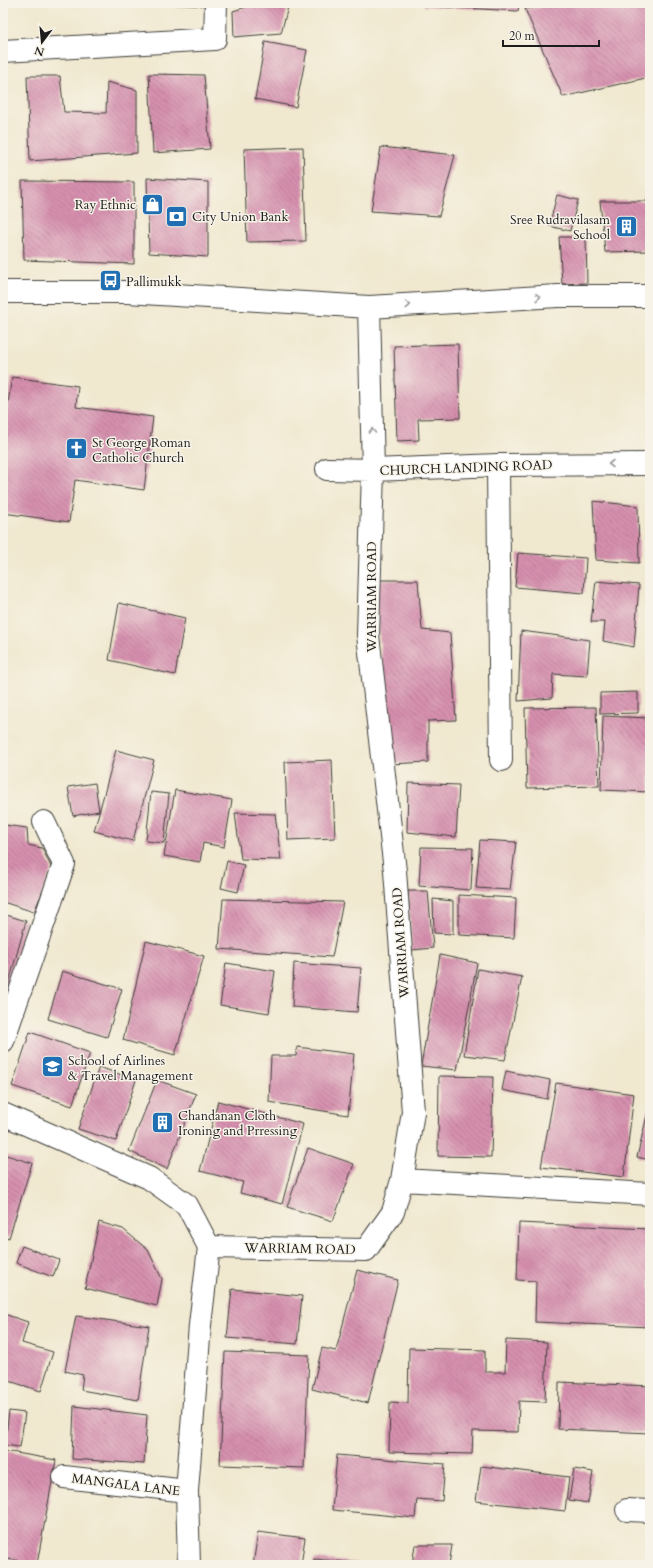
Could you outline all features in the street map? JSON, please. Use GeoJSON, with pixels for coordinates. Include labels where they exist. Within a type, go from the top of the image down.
{"type":"FeatureCollection","features":[{"type":"Feature","properties":{"kind":"street"},"geometry":{"type":"LineString","coordinates":[[3,51],[216,39],[216,3]]}},
{"type":"Feature","properties":{"kind":"street"},"geometry":{"type":"LineString","coordinates":[[3,292],[127,292],[370,307],[558,296],[650,296]]}},
{"type":"Feature","properties":{"kind":"street","name":"CHURCH LANDING ROAD"},"geometry":{"type":"LineString","coordinates":[[370,307],[373,470],[498,465],[650,464]]}},
{"type":"Feature","properties":{"kind":"street"},"geometry":{"type":"LineString","coordinates":[[498,465],[501,760]]}},
{"type":"Feature","properties":{"kind":"street"},"geometry":{"type":"LineString","coordinates":[[327,469],[373,470]]}},
{"type":"Feature","properties":{"kind":"street","name":"WARRIAM ROAD"},"geometry":{"type":"LineString","coordinates":[[209,1247],[366,1250],[393,1212],[402,1180],[413,1112],[395,870],[368,635],[373,470]]}},
{"type":"Feature","properties":{"kind":"street"},"geometry":{"type":"LineString","coordinates":[[3,1041],[64,864],[44,822]]}},
{"type":"Feature","properties":{"kind":"street"},"geometry":{"type":"LineString","coordinates":[[3,1114],[148,1178],[187,1205],[209,1247],[200,1325],[187,1492],[189,1565]]}},
{"type":"Feature","properties":{"kind":"street"},"geometry":{"type":"LineString","coordinates":[[402,1180],[650,1194]]}},
{"type":"Feature","properties":{"kind":"street","name":"MANGALA LANE"},"geometry":{"type":"LineString","coordinates":[[64,1477],[187,1492]]}},
{"type":"Feature","properties":{"kind":"street"},"geometry":{"type":"LineString","coordinates":[[627,1510],[650,1511]]}},
{"type":"Feature","properties":{"kind":"building"},"geometry":{"type":"Polygon","coordinates":[[[211,3],[211,6],[159,4],[211,3]]]}},
{"type":"Feature","properties":{"kind":"building"},"geometry":{"type":"Polygon","coordinates":[[[245,3],[287,3],[288,7],[281,33],[234,37],[233,11],[246,7],[245,3]]]}},
{"type":"Feature","properties":{"kind":"building"},"geometry":{"type":"Polygon","coordinates":[[[424,3],[519,3],[518,11],[424,6],[424,3]]]}},
{"type":"Feature","properties":{"kind":"building"},"geometry":{"type":"Polygon","coordinates":[[[572,3],[650,3],[650,77],[563,97],[525,9],[572,3]]]}},
{"type":"Feature","properties":{"kind":"building"},"geometry":{"type":"Polygon","coordinates":[[[265,42],[307,50],[296,107],[255,99],[265,42]]]}},
{"type":"Feature","properties":{"kind":"building"},"geometry":{"type":"Polygon","coordinates":[[[149,74],[204,75],[210,149],[153,153],[149,74]]]}},
{"type":"Feature","properties":{"kind":"building"},"geometry":{"type":"Polygon","coordinates":[[[27,76],[60,76],[64,112],[106,113],[107,82],[137,90],[137,153],[30,161],[27,76]]]}},
{"type":"Feature","properties":{"kind":"building"},"geometry":{"type":"Polygon","coordinates":[[[303,147],[306,241],[247,242],[244,149],[303,147]]]}},
{"type":"Feature","properties":{"kind":"building"},"geometry":{"type":"Polygon","coordinates":[[[381,147],[455,155],[439,216],[371,211],[381,147]]]}},
{"type":"Feature","properties":{"kind":"building"},"geometry":{"type":"Polygon","coordinates":[[[147,178],[208,182],[208,257],[149,253],[147,178]]]}},
{"type":"Feature","properties":{"kind":"building"},"geometry":{"type":"Polygon","coordinates":[[[22,181],[134,182],[134,264],[24,260],[22,181]]]}},
{"type":"Feature","properties":{"kind":"building"},"geometry":{"type":"Polygon","coordinates":[[[557,195],[578,200],[570,231],[549,226],[557,195]]]}},
{"type":"Feature","properties":{"kind":"building","name":"Sree Rudravilasam School"},"geometry":{"type":"Polygon","coordinates":[[[600,201],[650,201],[650,251],[605,252],[600,201]]]}},
{"type":"Feature","properties":{"kind":"building"},"geometry":{"type":"Polygon","coordinates":[[[559,237],[586,237],[587,283],[562,284],[559,237]]]}},
{"type":"Feature","properties":{"kind":"building"},"geometry":{"type":"Polygon","coordinates":[[[458,344],[460,418],[418,419],[419,440],[397,441],[394,346],[458,344]]]}},
{"type":"Feature","properties":{"kind":"building","name":"St George Roman Catholic Church"},"geometry":{"type":"Polygon","coordinates":[[[12,377],[78,386],[76,407],[153,417],[144,490],[75,480],[69,522],[3,513],[5,485],[3,485],[3,410],[7,410],[12,377]]]}},
{"type":"Feature","properties":{"kind":"building"},"geometry":{"type":"Polygon","coordinates":[[[593,501],[638,506],[639,563],[596,560],[593,501]]]}},
{"type":"Feature","properties":{"kind":"building"},"geometry":{"type":"Polygon","coordinates":[[[648,535],[650,535],[650,586],[648,586],[648,535]]]}},
{"type":"Feature","properties":{"kind":"building"},"geometry":{"type":"Polygon","coordinates":[[[518,553],[586,558],[584,593],[515,587],[518,553]]]}},
{"type":"Feature","properties":{"kind":"building"},"geometry":{"type":"Polygon","coordinates":[[[374,580],[418,580],[422,630],[450,633],[456,720],[428,721],[428,762],[391,764],[374,580]]]}},
{"type":"Feature","properties":{"kind":"building"},"geometry":{"type":"Polygon","coordinates":[[[596,581],[639,585],[634,647],[603,641],[605,622],[591,622],[596,581]]]}},
{"type":"Feature","properties":{"kind":"building"},"geometry":{"type":"Polygon","coordinates":[[[119,603],[185,618],[175,675],[109,660],[119,603]]]}},
{"type":"Feature","properties":{"kind":"building"},"geometry":{"type":"Polygon","coordinates":[[[521,631],[590,640],[587,676],[553,674],[552,698],[518,701],[521,631]]]}},
{"type":"Feature","properties":{"kind":"building"},"geometry":{"type":"Polygon","coordinates":[[[638,692],[638,713],[600,714],[600,693],[638,692]]]}},
{"type":"Feature","properties":{"kind":"building"},"geometry":{"type":"Polygon","coordinates":[[[596,707],[599,786],[527,788],[525,708],[596,707]]]}},
{"type":"Feature","properties":{"kind":"building"},"geometry":{"type":"Polygon","coordinates":[[[603,716],[650,718],[650,792],[601,790],[603,716]]]}},
{"type":"Feature","properties":{"kind":"building"},"geometry":{"type":"Polygon","coordinates":[[[116,750],[154,760],[133,841],[94,831],[116,750]]]}},
{"type":"Feature","properties":{"kind":"building"},"geometry":{"type":"Polygon","coordinates":[[[332,760],[335,838],[288,840],[285,762],[332,760]]]}},
{"type":"Feature","properties":{"kind":"building"},"geometry":{"type":"Polygon","coordinates":[[[95,783],[99,811],[73,816],[68,787],[95,783]]]}},
{"type":"Feature","properties":{"kind":"building"},"geometry":{"type":"Polygon","coordinates":[[[408,783],[459,785],[456,837],[407,832],[408,783]]]}},
{"type":"Feature","properties":{"kind":"building"},"geometry":{"type":"Polygon","coordinates":[[[175,790],[232,800],[224,847],[203,843],[200,862],[164,856],[175,790]]]}},
{"type":"Feature","properties":{"kind":"building"},"geometry":{"type":"Polygon","coordinates":[[[151,792],[169,794],[164,843],[146,841],[151,792]]]}},
{"type":"Feature","properties":{"kind":"building"},"geometry":{"type":"Polygon","coordinates":[[[235,813],[275,814],[281,860],[241,859],[235,813]]]}},
{"type":"Feature","properties":{"kind":"building"},"geometry":{"type":"Polygon","coordinates":[[[4,825],[27,828],[28,845],[42,848],[52,869],[34,912],[3,902],[4,825]]]}},
{"type":"Feature","properties":{"kind":"building"},"geometry":{"type":"Polygon","coordinates":[[[480,840],[516,842],[510,890],[476,888],[480,840]]]}},
{"type":"Feature","properties":{"kind":"building"},"geometry":{"type":"Polygon","coordinates":[[[421,847],[473,848],[471,890],[419,886],[421,847]]]}},
{"type":"Feature","properties":{"kind":"building"},"geometry":{"type":"Polygon","coordinates":[[[227,861],[244,865],[238,892],[221,888],[227,861]]]}},
{"type":"Feature","properties":{"kind":"building"},"geometry":{"type":"Polygon","coordinates":[[[408,891],[428,891],[433,948],[412,950],[408,891]]]}},
{"type":"Feature","properties":{"kind":"building"},"geometry":{"type":"Polygon","coordinates":[[[459,895],[516,898],[514,938],[459,935],[459,895]]]}},
{"type":"Feature","properties":{"kind":"building"},"geometry":{"type":"Polygon","coordinates":[[[223,899],[343,902],[332,957],[219,949],[223,899]]]}},
{"type":"Feature","properties":{"kind":"building"},"geometry":{"type":"Polygon","coordinates":[[[433,899],[453,901],[453,934],[434,933],[433,899]]]}},
{"type":"Feature","properties":{"kind":"building"},"geometry":{"type":"Polygon","coordinates":[[[3,914],[26,921],[6,993],[3,992],[3,914]]]}},
{"type":"Feature","properties":{"kind":"building"},"geometry":{"type":"Polygon","coordinates":[[[146,941],[204,956],[175,1055],[123,1040],[146,941]]]}},
{"type":"Feature","properties":{"kind":"building"},"geometry":{"type":"Polygon","coordinates":[[[440,955],[477,963],[457,1070],[421,1066],[440,955]]]}},
{"type":"Feature","properties":{"kind":"building"},"geometry":{"type":"Polygon","coordinates":[[[226,963],[275,971],[269,1013],[220,1005],[226,963]]]}},
{"type":"Feature","properties":{"kind":"building"},"geometry":{"type":"Polygon","coordinates":[[[294,963],[361,968],[357,1012],[292,1007],[294,963]]]}},
{"type":"Feature","properties":{"kind":"building"},"geometry":{"type":"Polygon","coordinates":[[[478,969],[522,977],[505,1060],[464,1055],[478,969]]]}},
{"type":"Feature","properties":{"kind":"building"},"geometry":{"type":"Polygon","coordinates":[[[62,971],[122,989],[107,1037],[48,1019],[62,971]]]}},
{"type":"Feature","properties":{"kind":"building"},"geometry":{"type":"Polygon","coordinates":[[[30,1032],[90,1053],[72,1106],[12,1086],[30,1032]]]}},
{"type":"Feature","properties":{"kind":"building"},"geometry":{"type":"Polygon","coordinates":[[[297,1047],[354,1054],[348,1115],[269,1102],[271,1056],[296,1056],[297,1047]]]}},
{"type":"Feature","properties":{"kind":"building"},"geometry":{"type":"Polygon","coordinates":[[[99,1067],[136,1080],[116,1141],[78,1129],[99,1067]]]}},
{"type":"Feature","properties":{"kind":"building"},"geometry":{"type":"Polygon","coordinates":[[[506,1071],[550,1080],[547,1099],[502,1090],[506,1071]]]}},
{"type":"Feature","properties":{"kind":"building"},"geometry":{"type":"Polygon","coordinates":[[[439,1076],[493,1077],[491,1157],[438,1156],[439,1076]]]}},
{"type":"Feature","properties":{"kind":"building","name":"Chandanan Cloth Ironing and Prressing"},"geometry":{"type":"Polygon","coordinates":[[[157,1080],[196,1094],[167,1169],[129,1151],[157,1080]]]}},
{"type":"Feature","properties":{"kind":"building"},"geometry":{"type":"Polygon","coordinates":[[[556,1083],[634,1094],[624,1177],[541,1167],[556,1083]]]}},
{"type":"Feature","properties":{"kind":"building"},"geometry":{"type":"Polygon","coordinates":[[[218,1101],[303,1124],[282,1204],[240,1193],[243,1182],[200,1171],[218,1101]]]}},
{"type":"Feature","properties":{"kind":"building"},"geometry":{"type":"Polygon","coordinates":[[[650,1107],[650,1160],[637,1157],[650,1107]]]}},
{"type":"Feature","properties":{"kind":"building"},"geometry":{"type":"Polygon","coordinates":[[[308,1148],[354,1164],[333,1221],[287,1207],[308,1148]]]}},
{"type":"Feature","properties":{"kind":"building"},"geometry":{"type":"Polygon","coordinates":[[[3,1154],[32,1163],[9,1238],[3,1236],[3,1154]]]}},
{"type":"Feature","properties":{"kind":"building"},"geometry":{"type":"Polygon","coordinates":[[[99,1222],[123,1229],[148,1250],[162,1279],[157,1306],[85,1288],[99,1222]]]}},
{"type":"Feature","properties":{"kind":"building"},"geometry":{"type":"Polygon","coordinates":[[[519,1223],[650,1229],[650,1327],[535,1322],[536,1281],[517,1280],[519,1223]]]}},
{"type":"Feature","properties":{"kind":"building"},"geometry":{"type":"Polygon","coordinates":[[[22,1246],[59,1260],[53,1277],[16,1263],[22,1246]]]}},
{"type":"Feature","properties":{"kind":"building"},"geometry":{"type":"Polygon","coordinates":[[[357,1270],[398,1280],[368,1403],[312,1389],[322,1348],[336,1351],[357,1270]]]}},
{"type":"Feature","properties":{"kind":"building"},"geometry":{"type":"Polygon","coordinates":[[[232,1289],[302,1296],[297,1344],[227,1338],[232,1289]]]}},
{"type":"Feature","properties":{"kind":"building"},"geometry":{"type":"Polygon","coordinates":[[[4,1314],[28,1322],[22,1343],[53,1352],[41,1391],[6,1380],[3,1389],[4,1314]]]}},
{"type":"Feature","properties":{"kind":"building"},"geometry":{"type":"Polygon","coordinates":[[[76,1316],[149,1326],[138,1400],[81,1390],[83,1375],[65,1371],[76,1316]]]}},
{"type":"Feature","properties":{"kind":"building"},"geometry":{"type":"Polygon","coordinates":[[[506,1340],[547,1342],[545,1402],[519,1401],[518,1432],[473,1431],[472,1454],[389,1452],[390,1402],[408,1403],[409,1348],[485,1350],[485,1372],[505,1372],[506,1340]]]}},
{"type":"Feature","properties":{"kind":"building"},"geometry":{"type":"Polygon","coordinates":[[[225,1352],[309,1355],[304,1468],[220,1465],[225,1352]]]}},
{"type":"Feature","properties":{"kind":"building"},"geometry":{"type":"Polygon","coordinates":[[[559,1382],[650,1386],[650,1433],[558,1429],[559,1382]]]}},
{"type":"Feature","properties":{"kind":"building"},"geometry":{"type":"Polygon","coordinates":[[[74,1406],[147,1415],[144,1464],[72,1459],[74,1406]]]}},
{"type":"Feature","properties":{"kind":"building"},"geometry":{"type":"Polygon","coordinates":[[[9,1411],[25,1413],[20,1447],[3,1445],[3,1435],[6,1435],[9,1411]]]}},
{"type":"Feature","properties":{"kind":"building"},"geometry":{"type":"Polygon","coordinates":[[[5,1451],[56,1460],[37,1564],[3,1558],[3,1461],[5,1451]]]}},
{"type":"Feature","properties":{"kind":"building"},"geometry":{"type":"Polygon","coordinates":[[[337,1455],[445,1464],[442,1501],[417,1499],[415,1518],[332,1510],[337,1455]]]}},
{"type":"Feature","properties":{"kind":"building"},"geometry":{"type":"Polygon","coordinates":[[[481,1466],[569,1477],[565,1511],[476,1501],[481,1466]]]}},
{"type":"Feature","properties":{"kind":"building"},"geometry":{"type":"Polygon","coordinates":[[[574,1469],[593,1472],[588,1503],[569,1500],[574,1469]]]}},
{"type":"Feature","properties":{"kind":"building"},"geometry":{"type":"Polygon","coordinates":[[[258,1532],[305,1538],[301,1565],[253,1565],[258,1532]]]}},
{"type":"Feature","properties":{"kind":"building"},"geometry":{"type":"Polygon","coordinates":[[[415,1545],[452,1545],[449,1565],[412,1565],[415,1545]]]}},
{"type":"Feature","properties":{"kind":"building"},"geometry":{"type":"Polygon","coordinates":[[[314,1559],[370,1564],[370,1565],[313,1565],[314,1559]]]}},
{"type":"Feature","properties":{"kind":"building"},"geometry":{"type":"Polygon","coordinates":[[[3,1561],[23,1564],[23,1565],[3,1565],[3,1561]]]}},
{"type":"Feature","properties":{"kind":"place","name":"Ray Ethnic"},"geometry":{"type":"Point","coordinates":[152,204]}},
{"type":"Feature","properties":{"kind":"place","name":"City Union Bank"},"geometry":{"type":"Point","coordinates":[177,216]}},
{"type":"Feature","properties":{"kind":"place","name":"Sree Rudravilasam School"},"geometry":{"type":"Point","coordinates":[626,226]}},
{"type":"Feature","properties":{"kind":"place","name":"Pallimukk"},"geometry":{"type":"Point","coordinates":[111,281]}},
{"type":"Feature","properties":{"kind":"place","name":"St George Roman Catholic Church"},"geometry":{"type":"Point","coordinates":[76,449]}},
{"type":"Feature","properties":{"kind":"place","name":"School of Airlines & Travel Management"},"geometry":{"type":"Point","coordinates":[53,1067]}},
{"type":"Feature","properties":{"kind":"place","name":"Chandanan Cloth Ironing and Prressing"},"geometry":{"type":"Point","coordinates":[163,1122]}}]}
